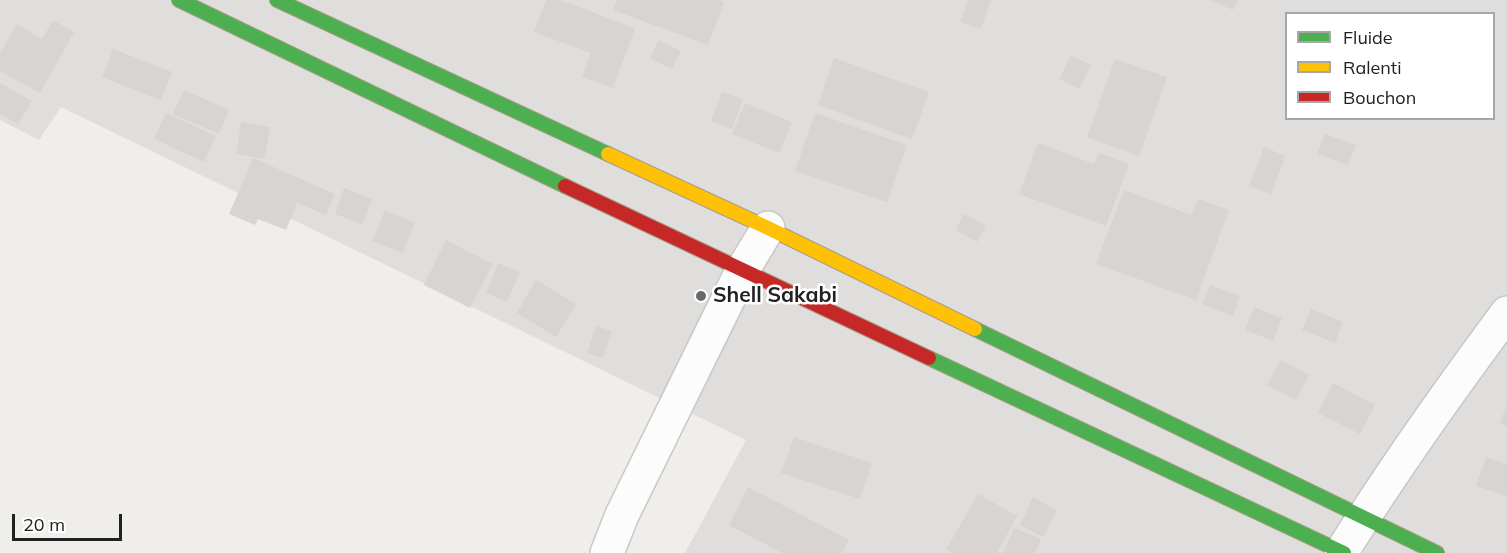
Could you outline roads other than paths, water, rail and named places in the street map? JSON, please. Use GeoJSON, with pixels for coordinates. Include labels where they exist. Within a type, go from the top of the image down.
{"type":"FeatureCollection","features":[{"type":"Feature","properties":{"kind":"main road"},"geometry":{"type":"LineString","coordinates":[[179,0],[742,271],[1342,553]]}},
{"type":"Feature","properties":{"kind":"main road"},"geometry":{"type":"LineString","coordinates":[[277,0],[768,228],[1437,553]]}},
{"type":"Feature","properties":{"kind":"street"},"geometry":{"type":"LineString","coordinates":[[607,553],[622,515],[742,271],[768,228]]}},
{"type":"Feature","properties":{"kind":"street"},"geometry":{"type":"LineString","coordinates":[[1342,553],[1362,518],[1463,372],[1507,313]]}},
{"type":"Feature","properties":{"kind":"place","name":"Shell Sakabi"},"geometry":{"type":"Point","coordinates":[701,296]}}]}
